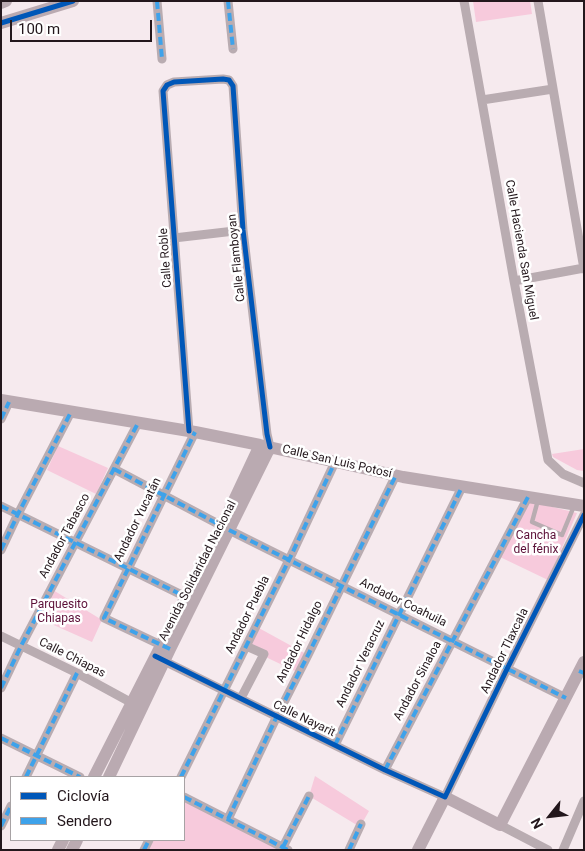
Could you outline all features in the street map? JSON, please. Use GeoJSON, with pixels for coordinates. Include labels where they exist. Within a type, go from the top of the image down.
{"type":"FeatureCollection","features":[{"type":"Feature","properties":{"kind":"main road"},"geometry":{"type":"LineString","coordinates":[[1,3],[6,1]]}},
{"type":"Feature","properties":{"kind":"main road"},"geometry":{"type":"LineString","coordinates":[[1,23],[73,1]]}},
{"type":"Feature","properties":{"kind":"main road","name":"Calle San Luis Potosí"},"geometry":{"type":"LineString","coordinates":[[5,401],[192,432],[266,442],[335,462],[396,475],[579,505]]}},
{"type":"Feature","properties":{"kind":"main road","name":"Avenida Solidaridad Nacional"},"geometry":{"type":"LineString","coordinates":[[95,776],[132,703],[163,653],[226,528],[266,442]]}},
{"type":"Feature","properties":{"kind":"main road","name":"Avenida Solidaridad Nacional"},"geometry":{"type":"LineString","coordinates":[[109,776],[186,597],[226,528]]}},
{"type":"Feature","properties":{"kind":"main road"},"geometry":{"type":"LineString","coordinates":[[500,825],[582,669]]}},
{"type":"Feature","properties":{"kind":"main road"},"geometry":{"type":"LineString","coordinates":[[418,850],[445,797]]}},
{"type":"Feature","properties":{"kind":"main road","name":"Calle Nayarit"},"geometry":{"type":"LineString","coordinates":[[445,797],[500,825]]}},
{"type":"Feature","properties":{"kind":"street"},"geometry":{"type":"LineString","coordinates":[[157,1],[162,59]]}},
{"type":"Feature","properties":{"kind":"street"},"geometry":{"type":"LineString","coordinates":[[228,1],[233,49]]}},
{"type":"Feature","properties":{"kind":"street","name":"Calle Hacienda San Miguel"},"geometry":{"type":"LineString","coordinates":[[464,1],[548,460],[563,474],[584,483]]}},
{"type":"Feature","properties":{"kind":"street"},"geometry":{"type":"LineString","coordinates":[[514,281],[584,269],[538,1]]}},
{"type":"Feature","properties":{"kind":"street","name":"Calle Flamboyan"},"geometry":{"type":"LineString","coordinates":[[166,84],[223,79],[229,80],[232,86],[243,230],[266,442]]}},
{"type":"Feature","properties":{"kind":"street","name":"Calle Roble"},"geometry":{"type":"LineString","coordinates":[[166,84],[163,90],[174,238],[192,432]]}},
{"type":"Feature","properties":{"kind":"street"},"geometry":{"type":"LineString","coordinates":[[482,100],[552,89]]}},
{"type":"Feature","properties":{"kind":"street"},"geometry":{"type":"LineString","coordinates":[[174,238],[243,230]]}},
{"type":"Feature","properties":{"kind":"street"},"geometry":{"type":"LineString","coordinates":[[1,419],[5,401]]}},
{"type":"Feature","properties":{"kind":"street"},"geometry":{"type":"LineString","coordinates":[[1,550],[71,412]]}},
{"type":"Feature","properties":{"kind":"street","name":"Andador Tabasco"},"geometry":{"type":"LineString","coordinates":[[1,688],[138,423]]}},
{"type":"Feature","properties":{"kind":"street","name":"Andador Yucatán"},"geometry":{"type":"LineString","coordinates":[[104,618],[164,495],[192,432]]}},
{"type":"Feature","properties":{"kind":"street","name":"Andador Puebla"},"geometry":{"type":"LineString","coordinates":[[182,776],[289,560],[335,462]]}},
{"type":"Feature","properties":{"kind":"street","name":"Andador Coahuila"},"geometry":{"type":"LineString","coordinates":[[114,469],[341,587],[566,698]]}},
{"type":"Feature","properties":{"kind":"street","name":"Andador Hidalgo"},"geometry":{"type":"LineString","coordinates":[[228,819],[396,475]]}},
{"type":"Feature","properties":{"kind":"street","name":"Andador Veracruz"},"geometry":{"type":"LineString","coordinates":[[336,745],[462,487]]}},
{"type":"Feature","properties":{"kind":"street","name":"Andador Sinaloa"},"geometry":{"type":"LineString","coordinates":[[385,770],[452,642],[533,498]]}},
{"type":"Feature","properties":{"kind":"street"},"geometry":{"type":"LineString","coordinates":[[1,506],[186,597]]}},
{"type":"Feature","properties":{"kind":"street","name":"Andador Tlaxcala"},"geometry":{"type":"LineString","coordinates":[[445,797],[584,515]]}},
{"type":"Feature","properties":{"kind":"street","name":"Calle Nayarit"},"geometry":{"type":"LineString","coordinates":[[104,618],[225,690],[385,770],[445,797]]}},
{"type":"Feature","properties":{"kind":"street","name":"Calle Chiapas"},"geometry":{"type":"LineString","coordinates":[[1,636],[77,673],[132,703]]}},
{"type":"Feature","properties":{"kind":"street"},"geometry":{"type":"LineString","coordinates":[[241,698],[264,654],[246,646]]}},
{"type":"Feature","properties":{"kind":"street"},"geometry":{"type":"LineString","coordinates":[[27,776],[77,673]]}},
{"type":"Feature","properties":{"kind":"street"},"geometry":{"type":"LineString","coordinates":[[1,738],[78,776]]}},
{"type":"Feature","properties":{"kind":"street"},"geometry":{"type":"LineString","coordinates":[[185,798],[286,849],[310,796]]}},
{"type":"Feature","properties":{"kind":"street"},"geometry":{"type":"LineString","coordinates":[[563,850],[584,801]]}},
{"type":"Feature","properties":{"kind":"street"},"geometry":{"type":"LineString","coordinates":[[1,826],[10,808]]}},
{"type":"Feature","properties":{"kind":"street"},"geometry":{"type":"LineString","coordinates":[[349,850],[361,824]]}},
{"type":"Feature","properties":{"kind":"street","name":"Calle Nayarit"},"geometry":{"type":"LineString","coordinates":[[500,825],[548,850]]}},
{"type":"Feature","properties":{"kind":"lane"},"geometry":{"type":"LineString","coordinates":[[533,498],[532,522],[562,535],[579,505]]}},
{"type":"Feature","properties":{"kind":"green space"},"geometry":{"type":"Polygon","coordinates":[[[473,1],[530,1],[532,14],[476,22],[473,1]]]}},
{"type":"Feature","properties":{"kind":"green space"},"geometry":{"type":"Polygon","coordinates":[[[58,446],[108,468],[96,494],[47,470],[58,446]]]}},
{"type":"Feature","properties":{"kind":"green space"},"geometry":{"type":"Polygon","coordinates":[[[584,449],[584,471],[577,470],[553,457],[552,454],[584,449]]]}},
{"type":"Feature","properties":{"kind":"green space","name":"Cancha del fénix"},"geometry":{"type":"Polygon","coordinates":[[[529,501],[577,513],[548,580],[500,557],[529,501]]]}},
{"type":"Feature","properties":{"kind":"green space","name":"Parquesito Chiapas"},"geometry":{"type":"Polygon","coordinates":[[[53,590],[102,620],[92,642],[38,618],[53,590]]]}},
{"type":"Feature","properties":{"kind":"green space"},"geometry":{"type":"Polygon","coordinates":[[[257,627],[308,655],[299,673],[247,648],[257,627]]]}},
{"type":"Feature","properties":{"kind":"green space"},"geometry":{"type":"Polygon","coordinates":[[[315,776],[369,811],[360,827],[309,796],[315,776]]]}},
{"type":"Feature","properties":{"kind":"green space"},"geometry":{"type":"Polygon","coordinates":[[[185,798],[288,850],[144,850],[148,841],[185,841],[185,798]]]}},
{"type":"Feature","properties":{"kind":"marked path"},"geometry":{"type":"LineString","coordinates":[[157,1],[162,59]]}},
{"type":"Feature","properties":{"kind":"marked path"},"geometry":{"type":"LineString","coordinates":[[228,1],[233,49]]}},
{"type":"Feature","properties":{"kind":"marked path"},"geometry":{"type":"LineString","coordinates":[[1,419],[9,402]]}},
{"type":"Feature","properties":{"kind":"marked path"},"geometry":{"type":"LineString","coordinates":[[1,550],[71,412]]}},
{"type":"Feature","properties":{"kind":"marked path"},"geometry":{"type":"LineString","coordinates":[[1,688],[21,646],[138,423]]}},
{"type":"Feature","properties":{"kind":"marked path"},"geometry":{"type":"LineString","coordinates":[[170,649],[104,618],[195,432]]}},
{"type":"Feature","properties":{"kind":"marked path"},"geometry":{"type":"LineString","coordinates":[[181,776],[289,560],[335,462]]}},
{"type":"Feature","properties":{"kind":"marked path"},"geometry":{"type":"LineString","coordinates":[[114,469],[222,526]]}},
{"type":"Feature","properties":{"kind":"marked path"},"geometry":{"type":"LineString","coordinates":[[228,819],[396,475]]}},
{"type":"Feature","properties":{"kind":"marked path"},"geometry":{"type":"LineString","coordinates":[[335,745],[462,487]]}},
{"type":"Feature","properties":{"kind":"marked path"},"geometry":{"type":"LineString","coordinates":[[385,770],[528,497]]}},
{"type":"Feature","properties":{"kind":"marked path"},"geometry":{"type":"LineString","coordinates":[[1,506],[186,597]]}},
{"type":"Feature","properties":{"kind":"marked path"},"geometry":{"type":"LineString","coordinates":[[229,530],[566,698]]}},
{"type":"Feature","properties":{"kind":"marked path"},"geometry":{"type":"LineString","coordinates":[[579,671],[584,673]]}},
{"type":"Feature","properties":{"kind":"marked path"},"geometry":{"type":"LineString","coordinates":[[26,776],[77,673]]}},
{"type":"Feature","properties":{"kind":"marked path"},"geometry":{"type":"LineString","coordinates":[[1,738],[78,776]]}},
{"type":"Feature","properties":{"kind":"marked path"},"geometry":{"type":"LineString","coordinates":[[283,847],[309,796]]}},
{"type":"Feature","properties":{"kind":"marked path"},"geometry":{"type":"LineString","coordinates":[[185,798],[288,850]]}},
{"type":"Feature","properties":{"kind":"marked path"},"geometry":{"type":"LineString","coordinates":[[1,826],[10,808]]}},
{"type":"Feature","properties":{"kind":"marked path"},"geometry":{"type":"LineString","coordinates":[[349,850],[361,824]]}},
{"type":"Feature","properties":{"kind":"marked path"},"geometry":{"type":"LineString","coordinates":[[144,850],[148,841]]}},
{"type":"Feature","properties":{"kind":"cycle path"},"geometry":{"type":"LineString","coordinates":[[1,23],[73,1]]}},
{"type":"Feature","properties":{"kind":"cycle path"},"geometry":{"type":"LineString","coordinates":[[189,431],[163,91],[167,85],[174,82],[223,79],[229,80],[233,86],[243,230],[270,447]]}},
{"type":"Feature","properties":{"kind":"cycle path"},"geometry":{"type":"LineString","coordinates":[[155,656],[385,770],[445,797],[584,515]]}}]}
